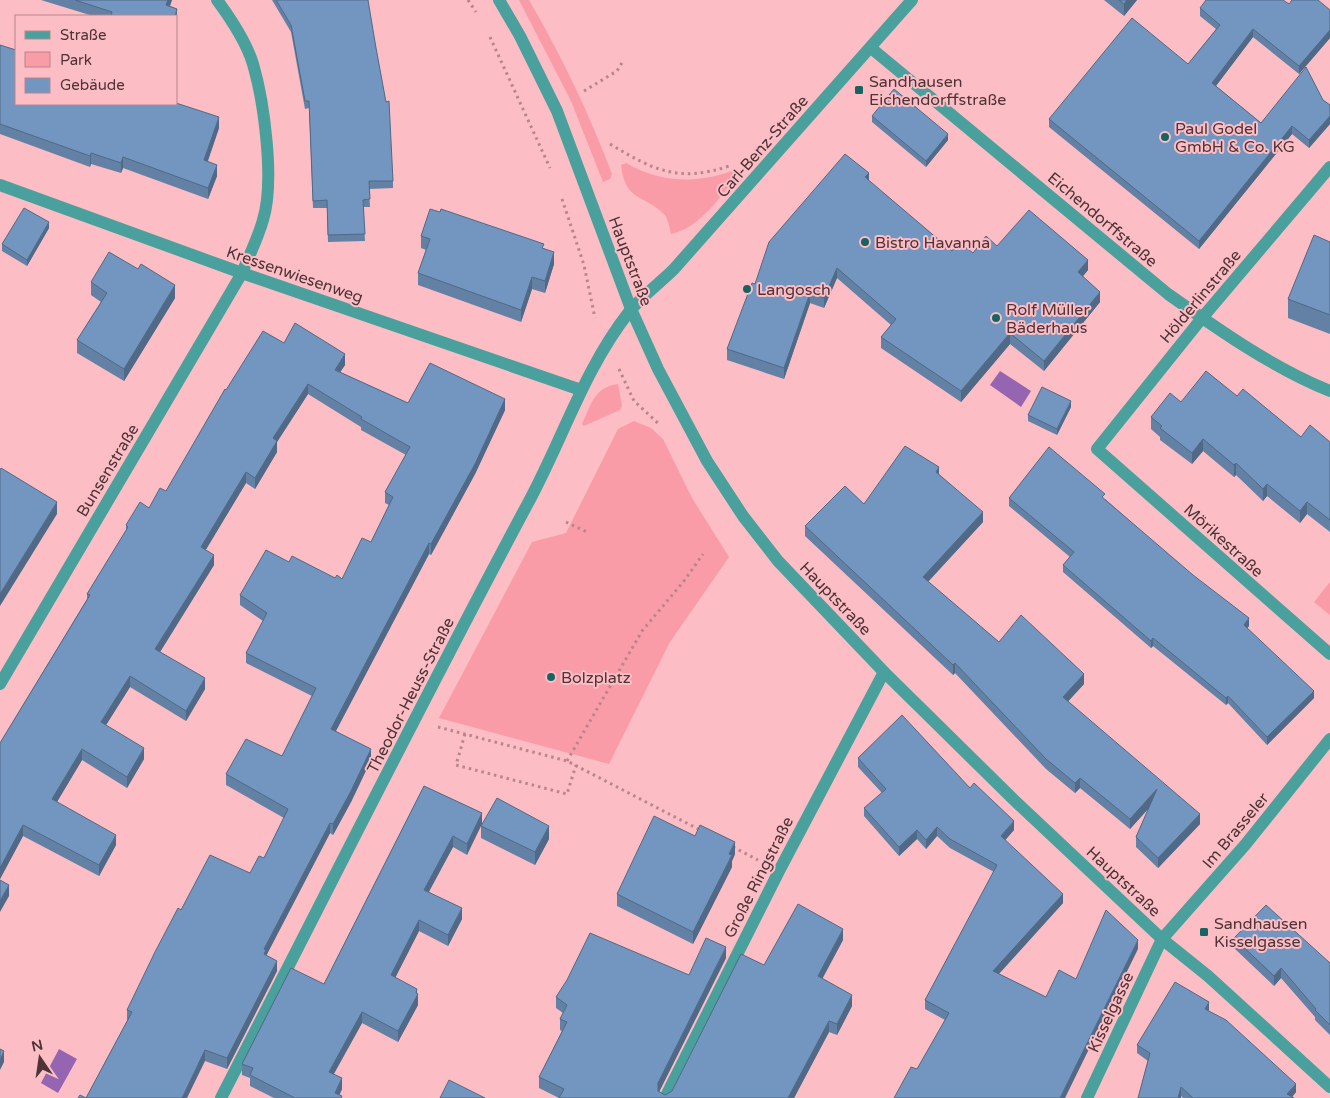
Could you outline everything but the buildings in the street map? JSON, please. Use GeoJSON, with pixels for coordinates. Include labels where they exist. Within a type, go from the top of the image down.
{"type":"FeatureCollection","features":[{"type":"Feature","properties":{"kind":"street","name":"Bunsenstraße"},"geometry":{"type":"LineString","coordinates":[[0,684],[242,273],[264,218],[268,178],[264,120],[252,63],[239,33],[217,0]]}},
{"type":"Feature","properties":{"kind":"street","name":"Hauptstraße"},"geometry":{"type":"LineString","coordinates":[[499,0],[520,36],[557,111],[631,309],[665,384],[707,461],[742,516],[778,561],[884,672],[1013,799],[1162,939],[1208,976],[1330,1087]]}},
{"type":"Feature","properties":{"kind":"street","name":"Carl-Benz-Straße"},"geometry":{"type":"LineString","coordinates":[[631,309],[674,269],[912,0]]}},
{"type":"Feature","properties":{"kind":"street","name":"Eichendorffstraße"},"geometry":{"type":"LineString","coordinates":[[871,48],[1168,294],[1202,318],[1304,380],[1330,390]]}},
{"type":"Feature","properties":{"kind":"street","name":"Hölderlinstraße"},"geometry":{"type":"LineString","coordinates":[[1097,449],[1202,318],[1330,167]]}},
{"type":"Feature","properties":{"kind":"street","name":"Kressenwiesenweg"},"geometry":{"type":"LineString","coordinates":[[0,185],[242,273],[581,390]]}},
{"type":"Feature","properties":{"kind":"street","name":"Theodor-Heuss-Straße"},"geometry":{"type":"LineString","coordinates":[[221,1098],[529,502],[581,390],[615,330],[631,309]]}},
{"type":"Feature","properties":{"kind":"street","name":"Mörikestraße"},"geometry":{"type":"LineString","coordinates":[[1097,449],[1330,654]]}},
{"type":"Feature","properties":{"kind":"street","name":"Große Ringstraße"},"geometry":{"type":"LineString","coordinates":[[665,1098],[779,871],[884,672]]}},
{"type":"Feature","properties":{"kind":"street","name":"Im Brasseler"},"geometry":{"type":"LineString","coordinates":[[1162,939],[1244,845],[1330,739]]}},
{"type":"Feature","properties":{"kind":"street","name":"Kisselgasse"},"geometry":{"type":"LineString","coordinates":[[1087,1098],[1162,939]]}},
{"type":"Feature","properties":{"kind":"path"},"geometry":{"type":"LineString","coordinates":[[468,0],[478,14]]}},
{"type":"Feature","properties":{"kind":"path"},"geometry":{"type":"LineString","coordinates":[[487,28],[554,176]]}},
{"type":"Feature","properties":{"kind":"path"},"geometry":{"type":"LineString","coordinates":[[584,91],[617,71],[623,61]]}},
{"type":"Feature","properties":{"kind":"path"},"geometry":{"type":"LineString","coordinates":[[610,144],[658,170],[682,174],[713,172],[729,166]]}},
{"type":"Feature","properties":{"kind":"path"},"geometry":{"type":"LineString","coordinates":[[560,194],[584,265],[595,318]]}},
{"type":"Feature","properties":{"kind":"path"},"geometry":{"type":"LineString","coordinates":[[566,522],[589,534]]}},
{"type":"Feature","properties":{"kind":"path"},"geometry":{"type":"LineString","coordinates":[[567,761],[642,631],[684,581],[703,554]]}},
{"type":"Feature","properties":{"kind":"path"},"geometry":{"type":"LineString","coordinates":[[416,721],[567,761],[701,831]]}},
{"type":"Feature","properties":{"kind":"path"},"geometry":{"type":"LineString","coordinates":[[465,734],[456,765],[567,794],[576,765]]}},
{"type":"Feature","properties":{"kind":"path"},"geometry":{"type":"LineString","coordinates":[[727,844],[779,871]]}},
{"type":"Feature","properties":{"kind":"green space"},"geometry":{"type":"Polygon","coordinates":[[[519,0],[529,0],[564,64],[603,151],[612,174],[610,179],[603,182],[571,101],[519,0]]]}},
{"type":"Feature","properties":{"kind":"green space"},"geometry":{"type":"Polygon","coordinates":[[[626,163],[652,175],[665,178],[704,178],[732,171],[737,176],[709,211],[691,225],[671,234],[665,215],[631,192],[623,177],[621,165],[626,163]]]}},
{"type":"Feature","properties":{"kind":"green space"},"geometry":{"type":"Polygon","coordinates":[[[618,384],[622,406],[620,410],[584,426],[582,424],[598,393],[618,384]]]}},
{"type":"Feature","properties":{"kind":"green space"},"geometry":{"type":"Polygon","coordinates":[[[634,421],[651,428],[663,439],[692,498],[729,557],[670,642],[609,764],[439,718],[532,542],[566,533],[618,429],[634,421]]]}},
{"type":"Feature","properties":{"kind":"green space"},"geometry":{"type":"Polygon","coordinates":[[[1330,582],[1330,615],[1314,602],[1330,582]]]}},
{"type":"Feature","properties":{"kind":"shaded area"},"geometry":{"type":"Polygon","coordinates":[[[1000,371],[1031,391],[1021,407],[990,385],[1000,371]]]}},
{"type":"Feature","properties":{"kind":"shaded area"},"geometry":{"type":"Polygon","coordinates":[[[59,1049],[77,1059],[58,1093],[41,1083],[59,1049]]]}},
{"type":"Feature","properties":{"kind":"place","name":"Sandhausen Eichendorffstraße"},"geometry":{"type":"Point","coordinates":[859,90]}},
{"type":"Feature","properties":{"kind":"place","name":"Paul Godel GmbH & Co. KG"},"geometry":{"type":"Point","coordinates":[1165,137]}},
{"type":"Feature","properties":{"kind":"place","name":"Bistro Havanna"},"geometry":{"type":"Point","coordinates":[865,242]}},
{"type":"Feature","properties":{"kind":"place","name":"Langosch"},"geometry":{"type":"Point","coordinates":[747,289]}},
{"type":"Feature","properties":{"kind":"place","name":"Rolf Müller Bäderhaus"},"geometry":{"type":"Point","coordinates":[996,318]}},
{"type":"Feature","properties":{"kind":"place","name":"Bolzplatz"},"geometry":{"type":"Point","coordinates":[551,677]}},
{"type":"Feature","properties":{"kind":"place","name":"Sandhausen Kisselgasse"},"geometry":{"type":"Point","coordinates":[1204,932]}}]}
